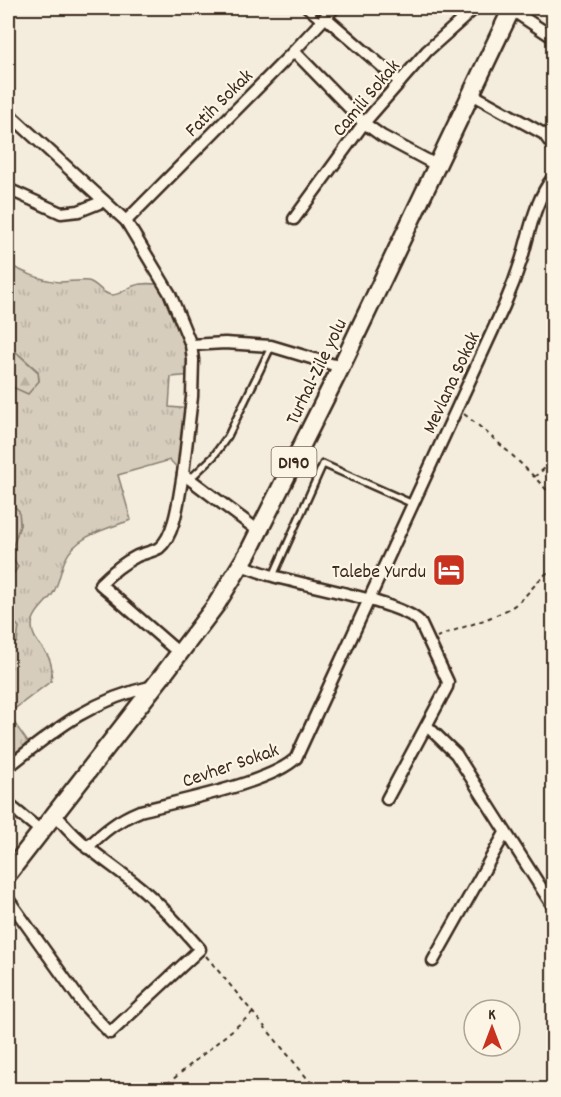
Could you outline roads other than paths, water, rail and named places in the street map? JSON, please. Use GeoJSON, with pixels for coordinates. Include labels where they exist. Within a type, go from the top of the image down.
{"type":"FeatureCollection","features":[{"type":"Feature","properties":{"kind":"main road","name":"Turhal-Zile yolu"},"geometry":{"type":"LineString","coordinates":[[8,874],[155,686],[216,605],[241,565],[260,532],[341,366],[511,8]]}},
{"type":"Feature","properties":{"kind":"street","name":"Fatih Sokak"},"geometry":{"type":"LineString","coordinates":[[126,221],[334,8]]}},
{"type":"Feature","properties":{"kind":"street","name":"Camili Sokak"},"geometry":{"type":"LineString","coordinates":[[294,219],[364,123],[428,51],[475,8]]}},
{"type":"Feature","properties":{"kind":"street"},"geometry":{"type":"LineString","coordinates":[[511,8],[554,38]]}},
{"type":"Feature","properties":{"kind":"street"},"geometry":{"type":"LineString","coordinates":[[323,20],[400,82]]}},
{"type":"Feature","properties":{"kind":"street"},"geometry":{"type":"LineString","coordinates":[[294,51],[364,123],[382,136],[436,165]]}},
{"type":"Feature","properties":{"kind":"street"},"geometry":{"type":"LineString","coordinates":[[470,93],[544,134],[554,148]]}},
{"type":"Feature","properties":{"kind":"street"},"geometry":{"type":"LineString","coordinates":[[8,113],[126,221],[171,294],[191,345],[192,397],[186,477],[165,542],[153,551],[112,572],[100,584],[179,653]]}},
{"type":"Feature","properties":{"kind":"street","name":"Mevlana Sokak"},"geometry":{"type":"LineString","coordinates":[[369,600],[504,306],[515,279],[536,208],[547,184],[554,176]]}},
{"type":"Feature","properties":{"kind":"street"},"geometry":{"type":"LineString","coordinates":[[8,189],[61,213],[79,211],[104,201]]}},
{"type":"Feature","properties":{"kind":"street"},"geometry":{"type":"LineString","coordinates":[[191,345],[225,343],[272,346],[341,366]]}},
{"type":"Feature","properties":{"kind":"street"},"geometry":{"type":"LineString","coordinates":[[186,477],[260,532]]}},
{"type":"Feature","properties":{"kind":"street"},"geometry":{"type":"LineString","coordinates":[[241,565],[273,576],[369,600],[412,615],[420,622],[448,682],[444,695],[387,799]]}},
{"type":"Feature","properties":{"kind":"street","name":"Cevher Sokak"},"geometry":{"type":"LineString","coordinates":[[87,848],[105,830],[128,816],[228,788],[284,768],[291,763],[302,748],[369,600]]}},
{"type":"Feature","properties":{"kind":"street"},"geometry":{"type":"LineString","coordinates":[[8,768],[95,705],[130,691],[155,686]]}},
{"type":"Feature","properties":{"kind":"street"},"geometry":{"type":"LineString","coordinates":[[427,726],[456,754],[554,908]]}},
{"type":"Feature","properties":{"kind":"street"},"geometry":{"type":"LineString","coordinates":[[8,804],[41,831]]}},
{"type":"Feature","properties":{"kind":"street"},"geometry":{"type":"LineString","coordinates":[[8,899],[83,1004],[110,1032],[200,949],[142,890],[66,829],[55,813]]}},
{"type":"Feature","properties":{"kind":"street"},"geometry":{"type":"LineString","coordinates":[[433,961],[505,833]]}},
{"type":"Feature","properties":{"kind":"lane"},"geometry":{"type":"LineString","coordinates":[[305,8],[323,20]]}},
{"type":"Feature","properties":{"kind":"lane"},"geometry":{"type":"LineString","coordinates":[[186,477],[213,457],[228,436],[272,346]]}},
{"type":"Feature","properties":{"kind":"lane"},"geometry":{"type":"LineString","coordinates":[[273,576],[323,464],[413,504]]}},
{"type":"Feature","properties":{"kind":"place","name":"Talebe Yurdu"},"geometry":{"type":"Point","coordinates":[449,570]}}]}
